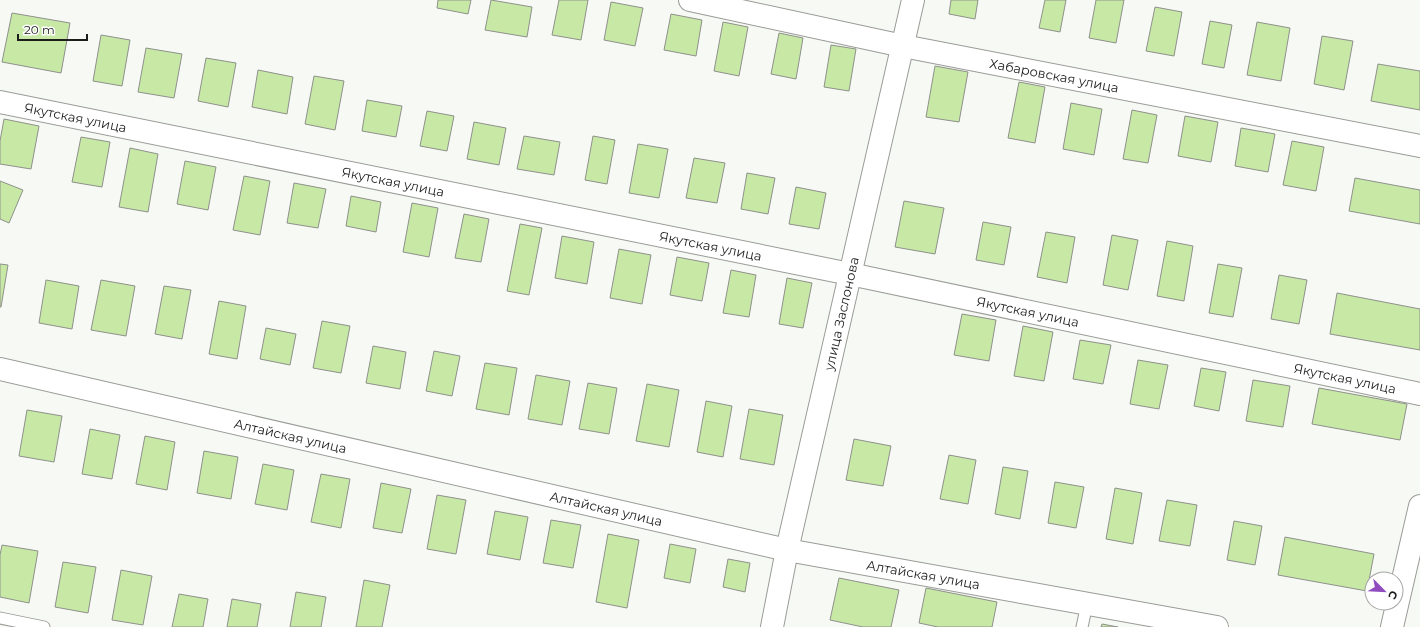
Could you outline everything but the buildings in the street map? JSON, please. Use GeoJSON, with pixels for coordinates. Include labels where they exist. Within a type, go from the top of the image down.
{"type":"FeatureCollection","features":[{"type":"Feature","properties":{"kind":"street","name":"Хабаровская улица"},"geometry":{"type":"LineString","coordinates":[[690,0],[903,46],[1420,146]]}},
{"type":"Feature","properties":{"kind":"street","name":"улица Заслонова"},"geometry":{"type":"LineString","coordinates":[[772,627],[787,550],[914,0]]}},
{"type":"Feature","properties":{"kind":"street","name":"Якутская улица"},"geometry":{"type":"LineString","coordinates":[[0,102],[850,274],[1420,394]]}},
{"type":"Feature","properties":{"kind":"street","name":"Алтайская улица"},"geometry":{"type":"LineString","coordinates":[[0,369],[787,550],[1217,627]]}},
{"type":"Feature","properties":{"kind":"street"},"geometry":{"type":"LineString","coordinates":[[1392,627],[1420,506]]}},
{"type":"Feature","properties":{"kind":"lane"},"geometry":{"type":"LineString","coordinates":[[1082,627],[1087,604]]}},
{"type":"Feature","properties":{"kind":"lane"},"geometry":{"type":"LineString","coordinates":[[0,618],[44,627]]}}]}
